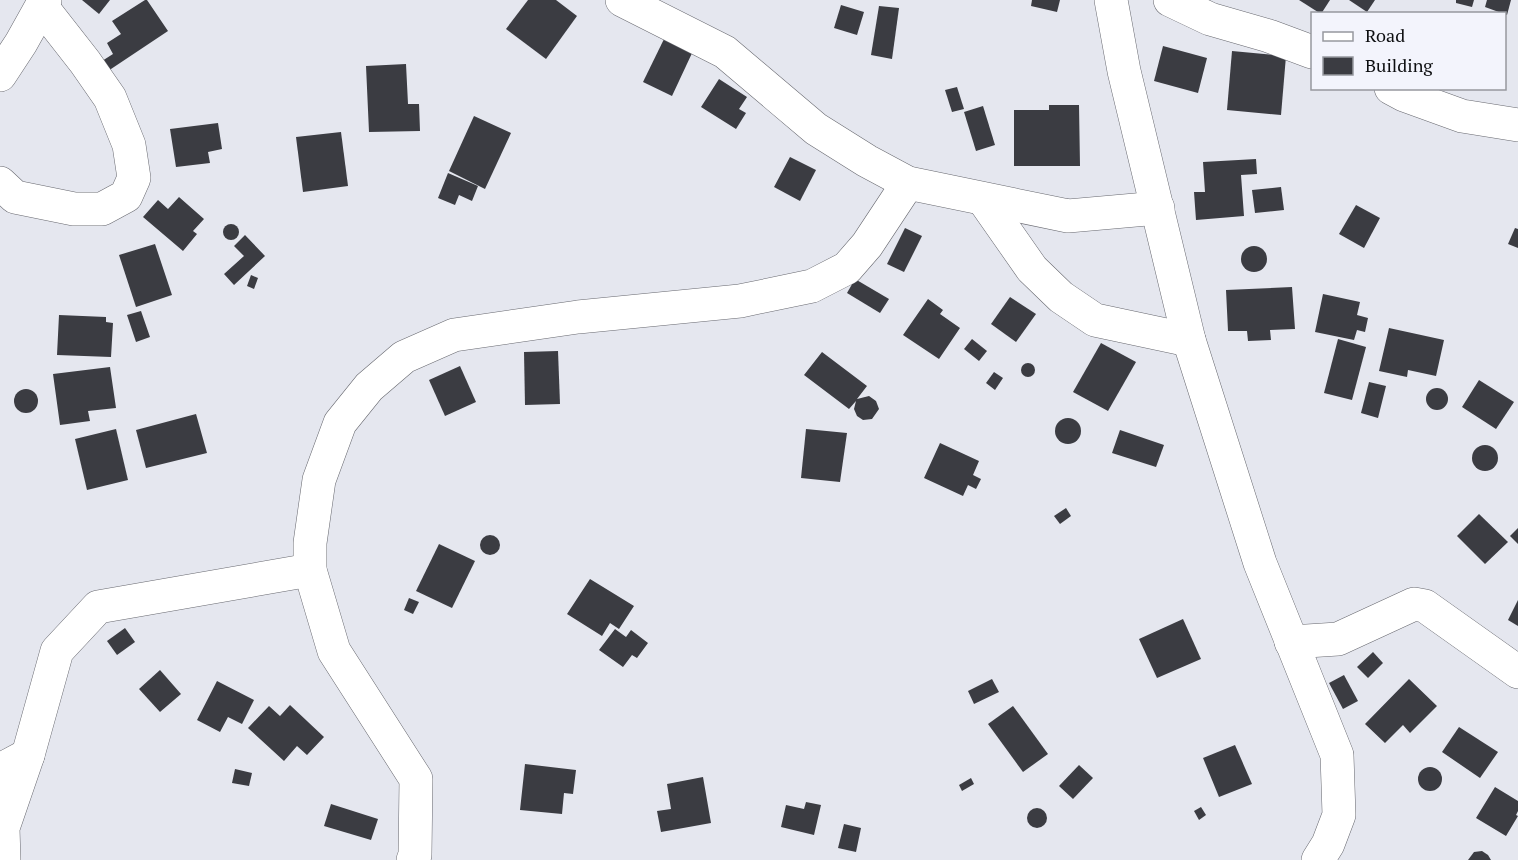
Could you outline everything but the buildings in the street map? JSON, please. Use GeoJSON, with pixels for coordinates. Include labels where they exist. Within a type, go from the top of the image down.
{"type":"FeatureCollection","features":[{"type":"Feature","properties":{"kind":"street"},"geometry":{"type":"LineString","coordinates":[[622,0],[725,52]]}},
{"type":"Feature","properties":{"kind":"street"},"geometry":{"type":"LineString","coordinates":[[670,0],[725,52],[816,129],[908,183],[1068,216],[1158,208]]}},
{"type":"Feature","properties":{"kind":"street"},"geometry":{"type":"LineString","coordinates":[[1111,0],[1124,71],[1189,340],[1260,563],[1337,755],[1339,815],[1318,860]]}},
{"type":"Feature","properties":{"kind":"street"},"geometry":{"type":"LineString","coordinates":[[1170,0],[1210,19],[1269,36],[1311,52]]}},
{"type":"Feature","properties":{"kind":"street"},"geometry":{"type":"LineString","coordinates":[[0,75],[43,4],[110,98],[129,145],[134,178],[126,196],[102,209],[74,209],[15,197],[0,183]]}},
{"type":"Feature","properties":{"kind":"street"},"geometry":{"type":"LineString","coordinates":[[1395,90],[1462,116],[1518,125]]}},
{"type":"Feature","properties":{"kind":"street"},"geometry":{"type":"LineString","coordinates":[[413,860],[416,855],[416,779],[334,651],[310,570],[310,543],[319,480],[340,423],[369,387],[404,357],[454,335],[578,317],[740,301],[812,286],[847,268],[867,245],[908,183]]}},
{"type":"Feature","properties":{"kind":"street"},"geometry":{"type":"LineString","coordinates":[[983,199],[1032,269],[1061,297],[1095,321],[1189,340]]}},
{"type":"Feature","properties":{"kind":"street"},"geometry":{"type":"LineString","coordinates":[[4,860],[3,828],[14,762],[57,651],[98,607],[310,570]]}},
{"type":"Feature","properties":{"kind":"street"},"geometry":{"type":"LineString","coordinates":[[1291,642],[1338,639],[1414,604],[1425,606],[1518,672]]}}]}
